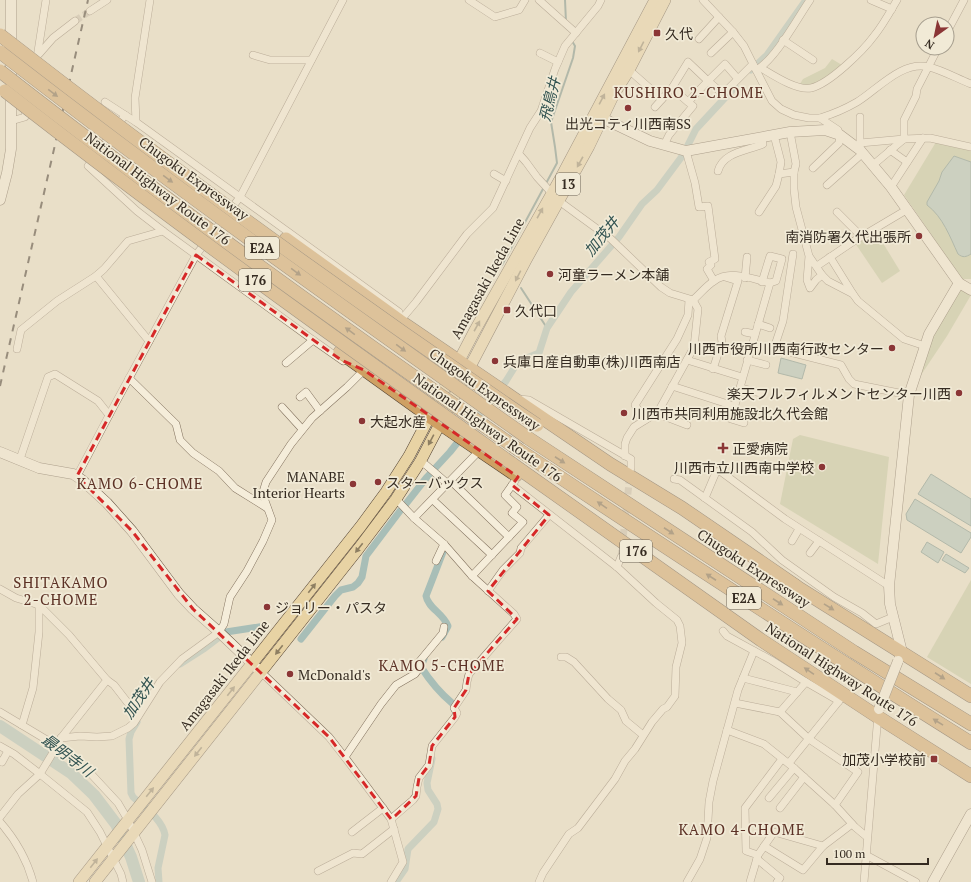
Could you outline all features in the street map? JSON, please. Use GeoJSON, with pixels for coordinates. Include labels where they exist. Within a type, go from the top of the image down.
{"type":"FeatureCollection","features":[{"type":"Feature","properties":{"kind":"highway","name":"National Highway Route 176"},"geometry":{"type":"LineString","coordinates":[[0,35],[303,262],[429,352],[537,425],[684,520],[796,586],[900,657],[971,696]]}},
{"type":"Feature","properties":{"kind":"highway","name":"Chugoku Expressway"},"geometry":{"type":"LineString","coordinates":[[0,52],[111,138],[528,438],[854,652],[971,724]]}},
{"type":"Feature","properties":{"kind":"highway","name":"E2A"},"geometry":{"type":"LineString","coordinates":[[0,71],[233,247],[421,382],[519,450],[845,664],[971,743]]}},
{"type":"Feature","properties":{"kind":"highway","name":"National Highway Route 176"},"geometry":{"type":"LineString","coordinates":[[0,87],[78,148],[282,300],[510,463],[841,697],[878,713],[971,776]]}},
{"type":"Feature","properties":{"kind":"highway"},"geometry":{"type":"LineString","coordinates":[[84,99],[162,149],[400,321],[458,361],[597,455],[682,508],[796,586]]}},
{"type":"Feature","properties":{"kind":"highway"},"geometry":{"type":"LineString","coordinates":[[78,148],[173,230],[364,370],[480,450],[515,481],[761,640]]}},
{"type":"Feature","properties":{"kind":"main road","name":"Amagasaki Ikeda Line"},"geometry":{"type":"LineString","coordinates":[[95,882],[396,499],[420,462],[470,369],[655,0]]}},
{"type":"Feature","properties":{"kind":"main road","name":"Amagasaki Ikeda Line"},"geometry":{"type":"LineString","coordinates":[[598,116],[629,70],[666,0]]}},
{"type":"Feature","properties":{"kind":"main road","name":"Amagasaki Ikeda Line"},"geometry":{"type":"LineString","coordinates":[[79,882],[356,533],[386,492],[409,456],[458,361],[555,197]]}},
{"type":"Feature","properties":{"kind":"street"},"geometry":{"type":"LineString","coordinates":[[0,200],[10,161],[11,0]]}},
{"type":"Feature","properties":{"kind":"street"},"geometry":{"type":"LineString","coordinates":[[11,121],[25,117],[38,54],[46,0]]}},
{"type":"Feature","properties":{"kind":"street"},"geometry":{"type":"LineString","coordinates":[[90,11],[107,0]]}},
{"type":"Feature","properties":{"kind":"street"},"geometry":{"type":"LineString","coordinates":[[136,122],[135,98],[150,0]]}},
{"type":"Feature","properties":{"kind":"street"},"geometry":{"type":"LineString","coordinates":[[77,476],[196,255],[240,197],[343,0]]}},
{"type":"Feature","properties":{"kind":"street"},"geometry":{"type":"LineString","coordinates":[[469,0],[495,17],[519,10],[526,0]]}},
{"type":"Feature","properties":{"kind":"street"},"geometry":{"type":"LineString","coordinates":[[539,0],[576,33]]}},
{"type":"Feature","properties":{"kind":"street"},"geometry":{"type":"LineString","coordinates":[[400,321],[467,234],[493,208],[530,128],[541,111],[565,46],[601,0]]}},
{"type":"Feature","properties":{"kind":"street"},"geometry":{"type":"LineString","coordinates":[[703,0],[744,46],[757,68],[772,101],[781,109],[794,115],[809,118],[820,118],[837,112],[857,102],[891,77],[904,70],[917,66],[928,66],[971,84]]}},
{"type":"Feature","properties":{"kind":"street"},"geometry":{"type":"LineString","coordinates":[[655,107],[672,88],[688,62],[723,94],[738,79],[757,68],[775,53],[810,0]]}},
{"type":"Feature","properties":{"kind":"street"},"geometry":{"type":"LineString","coordinates":[[871,0],[892,9]]}},
{"type":"Feature","properties":{"kind":"street"},"geometry":{"type":"LineString","coordinates":[[757,68],[801,88],[811,88],[828,80],[874,37],[897,0]]}},
{"type":"Feature","properties":{"kind":"street"},"geometry":{"type":"LineString","coordinates":[[955,17],[964,0]]}},
{"type":"Feature","properties":{"kind":"street"},"geometry":{"type":"LineString","coordinates":[[699,39],[719,18]]}},
{"type":"Feature","properties":{"kind":"street"},"geometry":{"type":"LineString","coordinates":[[38,54],[53,38],[75,21]]}},
{"type":"Feature","properties":{"kind":"street"},"geometry":{"type":"LineString","coordinates":[[711,53],[733,32]]}},
{"type":"Feature","properties":{"kind":"street"},"geometry":{"type":"LineString","coordinates":[[783,40],[813,60]]}},
{"type":"Feature","properties":{"kind":"street"},"geometry":{"type":"LineString","coordinates":[[540,53],[558,62]]}},
{"type":"Feature","properties":{"kind":"street"},"geometry":{"type":"LineString","coordinates":[[253,55],[270,60],[311,60]]}},
{"type":"Feature","properties":{"kind":"street"},"geometry":{"type":"LineString","coordinates":[[904,139],[904,120],[934,56]]}},
{"type":"Feature","properties":{"kind":"street"},"geometry":{"type":"LineString","coordinates":[[688,102],[725,64],[738,79]]}},
{"type":"Feature","properties":{"kind":"street"},"geometry":{"type":"LineString","coordinates":[[629,70],[662,99]]}},
{"type":"Feature","properties":{"kind":"street"},"geometry":{"type":"LineString","coordinates":[[664,145],[668,135],[693,106],[672,88]]}},
{"type":"Feature","properties":{"kind":"street"},"geometry":{"type":"LineString","coordinates":[[105,102],[136,122],[399,312],[400,321]]}},
{"type":"Feature","properties":{"kind":"street"},"geometry":{"type":"LineString","coordinates":[[61,738],[80,736],[112,736],[128,728],[134,723],[164,677],[182,659],[219,632],[224,624],[230,597],[247,571],[272,520],[264,498],[264,486],[285,452],[302,429],[364,370],[341,360],[163,231],[137,211],[88,166],[125,115]]}},
{"type":"Feature","properties":{"kind":"street"},"geometry":{"type":"LineString","coordinates":[[598,116],[650,141],[686,150],[790,132],[824,130],[840,135],[861,149],[908,209],[959,283],[970,288]]}},
{"type":"Feature","properties":{"kind":"street"},"geometry":{"type":"LineString","coordinates":[[860,117],[861,149]]}},
{"type":"Feature","properties":{"kind":"street"},"geometry":{"type":"LineString","coordinates":[[813,168],[839,143],[840,135],[838,130],[820,118]]}},
{"type":"Feature","properties":{"kind":"street"},"geometry":{"type":"LineString","coordinates":[[790,132],[796,164],[794,172],[796,206],[809,256],[807,280],[810,288],[816,280],[822,276]]}},
{"type":"Feature","properties":{"kind":"street"},"geometry":{"type":"LineString","coordinates":[[759,212],[776,186],[779,174],[781,162],[774,135]]}},
{"type":"Feature","properties":{"kind":"street"},"geometry":{"type":"LineString","coordinates":[[718,171],[720,164],[726,158],[763,144],[762,138]]}},
{"type":"Feature","properties":{"kind":"street"},"geometry":{"type":"LineString","coordinates":[[891,187],[923,138]]}},
{"type":"Feature","properties":{"kind":"street"},"geometry":{"type":"LineString","coordinates":[[827,185],[861,149],[904,139],[923,138],[930,138],[971,147]]}},
{"type":"Feature","properties":{"kind":"street"},"geometry":{"type":"LineString","coordinates":[[873,165],[904,139]]}},
{"type":"Feature","properties":{"kind":"street"},"geometry":{"type":"LineString","coordinates":[[686,150],[695,183],[699,208],[708,206],[715,259],[710,262],[711,265],[707,269],[714,281]]}},
{"type":"Feature","properties":{"kind":"street"},"geometry":{"type":"LineString","coordinates":[[890,150],[908,162]]}},
{"type":"Feature","properties":{"kind":"street"},"geometry":{"type":"LineString","coordinates":[[518,154],[555,197],[611,239],[661,287],[670,293],[691,300],[698,309],[694,347],[658,412],[634,427],[627,438],[625,444],[625,456]]}},
{"type":"Feature","properties":{"kind":"street"},"geometry":{"type":"LineString","coordinates":[[779,174],[794,172]]}},
{"type":"Feature","properties":{"kind":"street"},"geometry":{"type":"LineString","coordinates":[[494,174],[506,181]]}},
{"type":"Feature","properties":{"kind":"street"},"geometry":{"type":"LineString","coordinates":[[817,266],[861,236],[908,209]]}},
{"type":"Feature","properties":{"kind":"street"},"geometry":{"type":"LineString","coordinates":[[837,212],[861,236]]}},
{"type":"Feature","properties":{"kind":"street"},"geometry":{"type":"LineString","coordinates":[[17,349],[21,330],[57,301],[96,276],[128,241],[163,231]]}},
{"type":"Feature","properties":{"kind":"street"},"geometry":{"type":"LineString","coordinates":[[793,254],[783,321],[774,348],[841,365],[849,379],[854,384],[909,395]]}},
{"type":"Feature","properties":{"kind":"street"},"geometry":{"type":"LineString","coordinates":[[809,256],[817,266],[822,276],[828,281],[853,294]]}},
{"type":"Feature","properties":{"kind":"street"},"geometry":{"type":"LineString","coordinates":[[745,278],[747,257]]}},
{"type":"Feature","properties":{"kind":"street"},"geometry":{"type":"LineString","coordinates":[[830,257],[858,301],[904,339],[925,346]]}},
{"type":"Feature","properties":{"kind":"street"},"geometry":{"type":"LineString","coordinates":[[645,420],[635,405],[677,339],[688,316],[691,300],[714,281],[730,274],[766,283],[758,324],[730,422],[744,424]]}},
{"type":"Feature","properties":{"kind":"street"},"geometry":{"type":"LineString","coordinates":[[96,276],[149,341]]}},
{"type":"Feature","properties":{"kind":"street"},"geometry":{"type":"LineString","coordinates":[[713,369],[722,342],[720,336],[738,281],[725,278],[724,276]]}},
{"type":"Feature","properties":{"kind":"street"},"geometry":{"type":"LineString","coordinates":[[864,882],[878,713],[900,657],[888,586],[909,395],[929,334],[959,283]]}},
{"type":"Feature","properties":{"kind":"street"},"geometry":{"type":"LineString","coordinates":[[758,324],[770,328]]}},
{"type":"Feature","properties":{"kind":"street"},"geometry":{"type":"LineString","coordinates":[[745,332],[755,334]]}},
{"type":"Feature","properties":{"kind":"street"},"geometry":{"type":"LineString","coordinates":[[286,363],[313,340]]}},
{"type":"Feature","properties":{"kind":"street"},"geometry":{"type":"LineString","coordinates":[[687,360],[742,377]]}},
{"type":"Feature","properties":{"kind":"street"},"geometry":{"type":"LineString","coordinates":[[747,360],[766,365]]}},
{"type":"Feature","properties":{"kind":"street"},"geometry":{"type":"LineString","coordinates":[[20,459],[48,377],[55,374],[86,393],[98,401],[109,415]]}},
{"type":"Feature","properties":{"kind":"street"},"geometry":{"type":"LineString","coordinates":[[129,378],[176,424],[179,438],[188,448],[218,470],[235,488],[267,508]]}},
{"type":"Feature","properties":{"kind":"street"},"geometry":{"type":"LineString","coordinates":[[672,386],[694,391],[734,406]]}},
{"type":"Feature","properties":{"kind":"street"},"geometry":{"type":"LineString","coordinates":[[740,388],[761,393]]}},
{"type":"Feature","properties":{"kind":"street"},"geometry":{"type":"LineString","coordinates":[[300,397],[306,392],[320,411]]}},
{"type":"Feature","properties":{"kind":"street"},"geometry":{"type":"LineString","coordinates":[[513,398],[529,400],[631,459],[630,468]]}},
{"type":"Feature","properties":{"kind":"street"},"geometry":{"type":"LineString","coordinates":[[282,407],[302,429]]}},
{"type":"Feature","properties":{"kind":"street"},"geometry":{"type":"LineString","coordinates":[[658,412],[661,415],[687,425]]}},
{"type":"Feature","properties":{"kind":"street"},"geometry":{"type":"LineString","coordinates":[[414,518],[480,450]]}},
{"type":"Feature","properties":{"kind":"street"},"geometry":{"type":"LineString","coordinates":[[0,452],[39,468],[77,476],[107,503],[132,531],[179,594],[193,609],[329,737],[391,819],[403,862],[391,882]]}},
{"type":"Feature","properties":{"kind":"street"},"geometry":{"type":"LineString","coordinates":[[420,462],[449,482],[509,537]]}},
{"type":"Feature","properties":{"kind":"street"},"geometry":{"type":"LineString","coordinates":[[705,498],[716,472],[720,471],[799,529],[888,586]]}},
{"type":"Feature","properties":{"kind":"street"},"geometry":{"type":"LineString","coordinates":[[674,479],[680,480],[752,532],[782,560],[834,597],[862,613],[876,624],[893,617]]}},
{"type":"Feature","properties":{"kind":"street"},"geometry":{"type":"LineString","coordinates":[[472,576],[523,522],[512,513],[517,507],[504,495],[515,481],[549,515],[617,567],[636,586],[677,620],[680,626],[682,643],[676,667],[675,696],[643,735],[635,749],[625,761],[615,779],[588,816],[578,828],[569,834],[543,873],[539,882]]}},
{"type":"Feature","properties":{"kind":"street"},"geometry":{"type":"LineString","coordinates":[[391,819],[416,796],[416,787],[419,778],[429,765],[432,746],[454,717],[456,713],[454,708],[466,690],[470,674],[517,619],[514,614],[472,576],[444,544],[414,518],[396,499]]}},
{"type":"Feature","properties":{"kind":"street"},"geometry":{"type":"LineString","coordinates":[[433,500],[492,555]]}},
{"type":"Feature","properties":{"kind":"street"},"geometry":{"type":"LineString","coordinates":[[488,591],[503,570],[520,553],[521,548],[549,515]]}},
{"type":"Feature","properties":{"kind":"street"},"geometry":{"type":"LineString","coordinates":[[792,541],[799,529]]}},
{"type":"Feature","properties":{"kind":"street"},"geometry":{"type":"LineString","coordinates":[[810,554],[818,541]]}},
{"type":"Feature","properties":{"kind":"street"},"geometry":{"type":"LineString","coordinates":[[436,561],[444,544]]}},
{"type":"Feature","properties":{"kind":"street"},"geometry":{"type":"LineString","coordinates":[[617,567],[621,557]]}},
{"type":"Feature","properties":{"kind":"street"},"geometry":{"type":"LineString","coordinates":[[0,589],[16,598],[40,605],[69,635],[107,680],[114,685],[138,716]]}},
{"type":"Feature","properties":{"kind":"street"},"geometry":{"type":"LineString","coordinates":[[22,725],[32,688],[39,632],[40,605]]}},
{"type":"Feature","properties":{"kind":"street"},"geometry":{"type":"LineString","coordinates":[[670,615],[680,616]]}},
{"type":"Feature","properties":{"kind":"street"},"geometry":{"type":"LineString","coordinates":[[345,757],[381,704],[396,685],[415,674],[418,670],[419,662],[443,633],[444,627]]}},
{"type":"Feature","properties":{"kind":"street"},"geometry":{"type":"LineString","coordinates":[[723,631],[727,636],[771,660],[806,682],[841,697],[809,739],[769,798]]}},
{"type":"Feature","properties":{"kind":"street"},"geometry":{"type":"LineString","coordinates":[[687,882],[700,860],[707,838],[709,802],[713,781],[735,703],[754,651]]}},
{"type":"Feature","properties":{"kind":"street"},"geometry":{"type":"LineString","coordinates":[[561,657],[566,657],[574,662],[608,699],[621,710],[626,721],[643,735]]}},
{"type":"Feature","properties":{"kind":"street"},"geometry":{"type":"LineString","coordinates":[[743,678],[797,692]]}},
{"type":"Feature","properties":{"kind":"street"},"geometry":{"type":"LineString","coordinates":[[0,817],[18,794],[41,772],[61,738],[107,680]]}},
{"type":"Feature","properties":{"kind":"street"},"geometry":{"type":"LineString","coordinates":[[780,712],[806,682]]}},
{"type":"Feature","properties":{"kind":"street"},"geometry":{"type":"LineString","coordinates":[[735,703],[780,712],[809,739],[858,772],[835,805]]}},
{"type":"Feature","properties":{"kind":"street"},"geometry":{"type":"LineString","coordinates":[[0,712],[56,747],[102,785],[118,803],[142,850],[152,882]]}},
{"type":"Feature","properties":{"kind":"street"},"geometry":{"type":"LineString","coordinates":[[727,730],[764,744],[804,777],[867,837]]}},
{"type":"Feature","properties":{"kind":"street"},"geometry":{"type":"LineString","coordinates":[[0,746],[41,772],[87,812],[108,845],[123,882]]}},
{"type":"Feature","properties":{"kind":"street"},"geometry":{"type":"LineString","coordinates":[[0,761],[2,762],[8,751]]}},
{"type":"Feature","properties":{"kind":"street"},"geometry":{"type":"LineString","coordinates":[[777,882],[780,878],[757,857],[746,851],[745,808],[782,759]]}},
{"type":"Feature","properties":{"kind":"street"},"geometry":{"type":"LineString","coordinates":[[780,808],[804,777]]}},
{"type":"Feature","properties":{"kind":"street"},"geometry":{"type":"LineString","coordinates":[[352,832],[383,808]]}},
{"type":"Feature","properties":{"kind":"street"},"geometry":{"type":"LineString","coordinates":[[933,882],[971,814]]}},
{"type":"Feature","properties":{"kind":"street"},"geometry":{"type":"LineString","coordinates":[[0,822],[21,852],[33,882]]}},
{"type":"Feature","properties":{"kind":"street"},"geometry":{"type":"LineString","coordinates":[[764,846],[802,870],[822,846],[852,824]]}},
{"type":"Feature","properties":{"kind":"street"},"geometry":{"type":"LineString","coordinates":[[318,871],[353,853],[362,854],[394,829]]}},
{"type":"Feature","properties":{"kind":"street"},"geometry":{"type":"LineString","coordinates":[[750,882],[757,857],[774,832],[822,846]]}},
{"type":"Feature","properties":{"kind":"street"},"geometry":{"type":"LineString","coordinates":[[866,855],[916,882]]}},
{"type":"Feature","properties":{"kind":"highlighted area"},"geometry":{"type":"Polygon","coordinates":[[[196,255],[341,360],[364,370],[518,477],[512,485],[549,515],[488,591],[517,619],[469,674],[466,690],[454,708],[455,717],[432,746],[429,765],[419,778],[416,796],[391,819],[329,737],[193,609],[132,531],[77,476],[196,255]]]}},
{"type":"Feature","properties":{"kind":"green space"},"geometry":{"type":"Polygon","coordinates":[[[832,59],[842,65],[816,85],[810,86],[800,84],[803,79],[825,68],[832,59]]]}},
{"type":"Feature","properties":{"kind":"green space"},"geometry":{"type":"Polygon","coordinates":[[[936,142],[971,150],[971,279],[962,279],[904,195],[936,142]]]}},
{"type":"Feature","properties":{"kind":"green space"},"geometry":{"type":"Polygon","coordinates":[[[875,230],[900,271],[882,283],[855,243],[875,230]]]}},
{"type":"Feature","properties":{"kind":"green space"},"geometry":{"type":"Polygon","coordinates":[[[960,287],[971,295],[947,336],[921,375],[931,335],[960,287]]]}},
{"type":"Feature","properties":{"kind":"green space"},"geometry":{"type":"Polygon","coordinates":[[[800,435],[889,457],[878,564],[780,504],[793,439],[800,435]]]}},
{"type":"Feature","properties":{"kind":"green space"},"geometry":{"type":"Polygon","coordinates":[[[971,580],[971,684],[927,657],[971,580]]]}},
{"type":"Feature","properties":{"kind":"water"},"geometry":{"type":"Polygon","coordinates":[[[954,156],[971,162],[971,254],[964,257],[958,254],[942,221],[927,205],[927,202],[939,181],[942,172],[954,156]]]}},
{"type":"Feature","properties":{"kind":"water"},"geometry":{"type":"Polygon","coordinates":[[[781,358],[806,365],[802,379],[778,373],[781,358]]]}},
{"type":"Feature","properties":{"kind":"water"},"geometry":{"type":"Polygon","coordinates":[[[931,474],[971,499],[971,526],[918,494],[931,474]]]}},
{"type":"Feature","properties":{"kind":"water"},"geometry":{"type":"Polygon","coordinates":[[[915,499],[971,533],[971,537],[961,553],[907,520],[906,514],[915,499]]]}},
{"type":"Feature","properties":{"kind":"water"},"geometry":{"type":"Polygon","coordinates":[[[927,542],[944,552],[938,563],[921,552],[927,542]]]}},
{"type":"Feature","properties":{"kind":"water"},"geometry":{"type":"Polygon","coordinates":[[[946,554],[969,568],[965,573],[942,560],[946,554]]]}},
{"type":"Feature","properties":{"kind":"waterway","name":"飛鳥井"},"geometry":{"type":"LineString","coordinates":[[565,0],[566,22]]}},
{"type":"Feature","properties":{"kind":"waterway","name":"加茂井"},"geometry":{"type":"LineString","coordinates":[[751,70],[767,55],[806,0]]}},
{"type":"Feature","properties":{"kind":"waterway","name":"飛鳥井"},"geometry":{"type":"LineString","coordinates":[[502,265],[557,163],[551,122],[573,58],[575,46],[572,41]]}},
{"type":"Feature","properties":{"kind":"waterway","name":"加茂井"},"geometry":{"type":"LineString","coordinates":[[405,505],[427,477],[450,452],[506,381],[516,365],[522,360],[539,353],[547,328],[571,292],[619,237],[642,204],[657,190],[683,155],[696,129],[735,87]]}},
{"type":"Feature","properties":{"kind":"waterway","name":"飛鳥井"},"geometry":{"type":"LineString","coordinates":[[521,288],[547,328]]}},
{"type":"Feature","properties":{"kind":"waterway","name":"加茂井"},"geometry":{"type":"LineString","coordinates":[[301,639],[341,590],[353,587],[358,583],[362,577],[366,556],[400,511]]}},
{"type":"Feature","properties":{"kind":"waterway","name":"加茂井"},"geometry":{"type":"LineString","coordinates":[[442,637],[448,626],[446,621],[427,600],[426,596],[443,552]]}},
{"type":"Feature","properties":{"kind":"waterway","name":"加茂井"},"geometry":{"type":"LineString","coordinates":[[180,664],[226,632],[265,626]]}},
{"type":"Feature","properties":{"kind":"waterway","name":"加茂井"},"geometry":{"type":"LineString","coordinates":[[424,659],[421,667],[435,686],[452,703]]}},
{"type":"Feature","properties":{"kind":"waterway","name":"加茂井"},"geometry":{"type":"LineString","coordinates":[[137,722],[129,739],[131,793],[133,797],[157,819],[165,835],[158,868],[159,882]]}},
{"type":"Feature","properties":{"kind":"waterway","name":"最明寺川"},"geometry":{"type":"LineString","coordinates":[[0,726],[71,773],[94,795],[116,824],[131,857],[139,882]]}},
{"type":"Feature","properties":{"kind":"waterway","name":"加茂井"},"geometry":{"type":"LineString","coordinates":[[396,882],[405,869],[408,849],[434,822],[438,809],[437,804],[428,790],[427,783],[432,759]]}},
{"type":"Feature","properties":{"kind":"tunnel"},"geometry":{"type":"LineString","coordinates":[[75,21],[90,11]]}},
{"type":"Feature","properties":{"kind":"tunnel"},"geometry":{"type":"LineString","coordinates":[[621,557],[630,474]]}},
{"type":"Feature","properties":{"kind":"railway"},"geometry":{"type":"LineString","coordinates":[[0,386],[88,0]]}},
{"type":"Feature","properties":{"kind":"place","name":"久代"},"geometry":{"type":"Point","coordinates":[657,33]}},
{"type":"Feature","properties":{"kind":"place","name":"出光コティ川西南SS"},"geometry":{"type":"Point","coordinates":[628,108]}},
{"type":"Feature","properties":{"kind":"place","name":"南消防署久代出張所"},"geometry":{"type":"Point","coordinates":[919,236]}},
{"type":"Feature","properties":{"kind":"place","name":"河童ラーメン本舗"},"geometry":{"type":"Point","coordinates":[550,274]}},
{"type":"Feature","properties":{"kind":"place","name":"久代口"},"geometry":{"type":"Point","coordinates":[507,310]}},
{"type":"Feature","properties":{"kind":"place","name":"川西市役所川西南行政センター"},"geometry":{"type":"Point","coordinates":[892,348]}},
{"type":"Feature","properties":{"kind":"place","name":"兵庫日産自動車(株)川西南店"},"geometry":{"type":"Point","coordinates":[495,361]}},
{"type":"Feature","properties":{"kind":"place","name":"楽天フルフィルメントセンター川西"},"geometry":{"type":"Point","coordinates":[959,393]}},
{"type":"Feature","properties":{"kind":"place","name":"川西市共同利用施設北久代会館"},"geometry":{"type":"Point","coordinates":[624,413]}},
{"type":"Feature","properties":{"kind":"place","name":"大起水産"},"geometry":{"type":"Point","coordinates":[362,421]}},
{"type":"Feature","properties":{"kind":"place","name":"正愛病院"},"geometry":{"type":"Point","coordinates":[723,448]}},
{"type":"Feature","properties":{"kind":"place","name":"川西市立川西南中学校"},"geometry":{"type":"Point","coordinates":[822,467]}},
{"type":"Feature","properties":{"kind":"place","name":"スターバックス"},"geometry":{"type":"Point","coordinates":[378,482]}},
{"type":"Feature","properties":{"kind":"place","name":"MANABE Interior Hearts"},"geometry":{"type":"Point","coordinates":[353,484]}},
{"type":"Feature","properties":{"kind":"place","name":"ジョリー・パスタ"},"geometry":{"type":"Point","coordinates":[267,607]}},
{"type":"Feature","properties":{"kind":"place","name":"McDonald's"},"geometry":{"type":"Point","coordinates":[290,674]}},
{"type":"Feature","properties":{"kind":"place","name":"加茂小学校前"},"geometry":{"type":"Point","coordinates":[934,759]}},
{"type":"Feature","properties":{"kind":"district","name":"KUSHIRO 2-CHOME"},"geometry":{"type":"Point","coordinates":[689,92]}},
{"type":"Feature","properties":{"kind":"district","name":"KAMO 6-CHOME"},"geometry":{"type":"Point","coordinates":[140,483]}},
{"type":"Feature","properties":{"kind":"district","name":"SHITAKAMO 2-CHOME"},"geometry":{"type":"Point","coordinates":[61,590]}},
{"type":"Feature","properties":{"kind":"district","name":"KAMO 5-CHOME"},"geometry":{"type":"Point","coordinates":[442,665]}},
{"type":"Feature","properties":{"kind":"district","name":"KAMO 4-CHOME"},"geometry":{"type":"Point","coordinates":[742,829]}}]}
